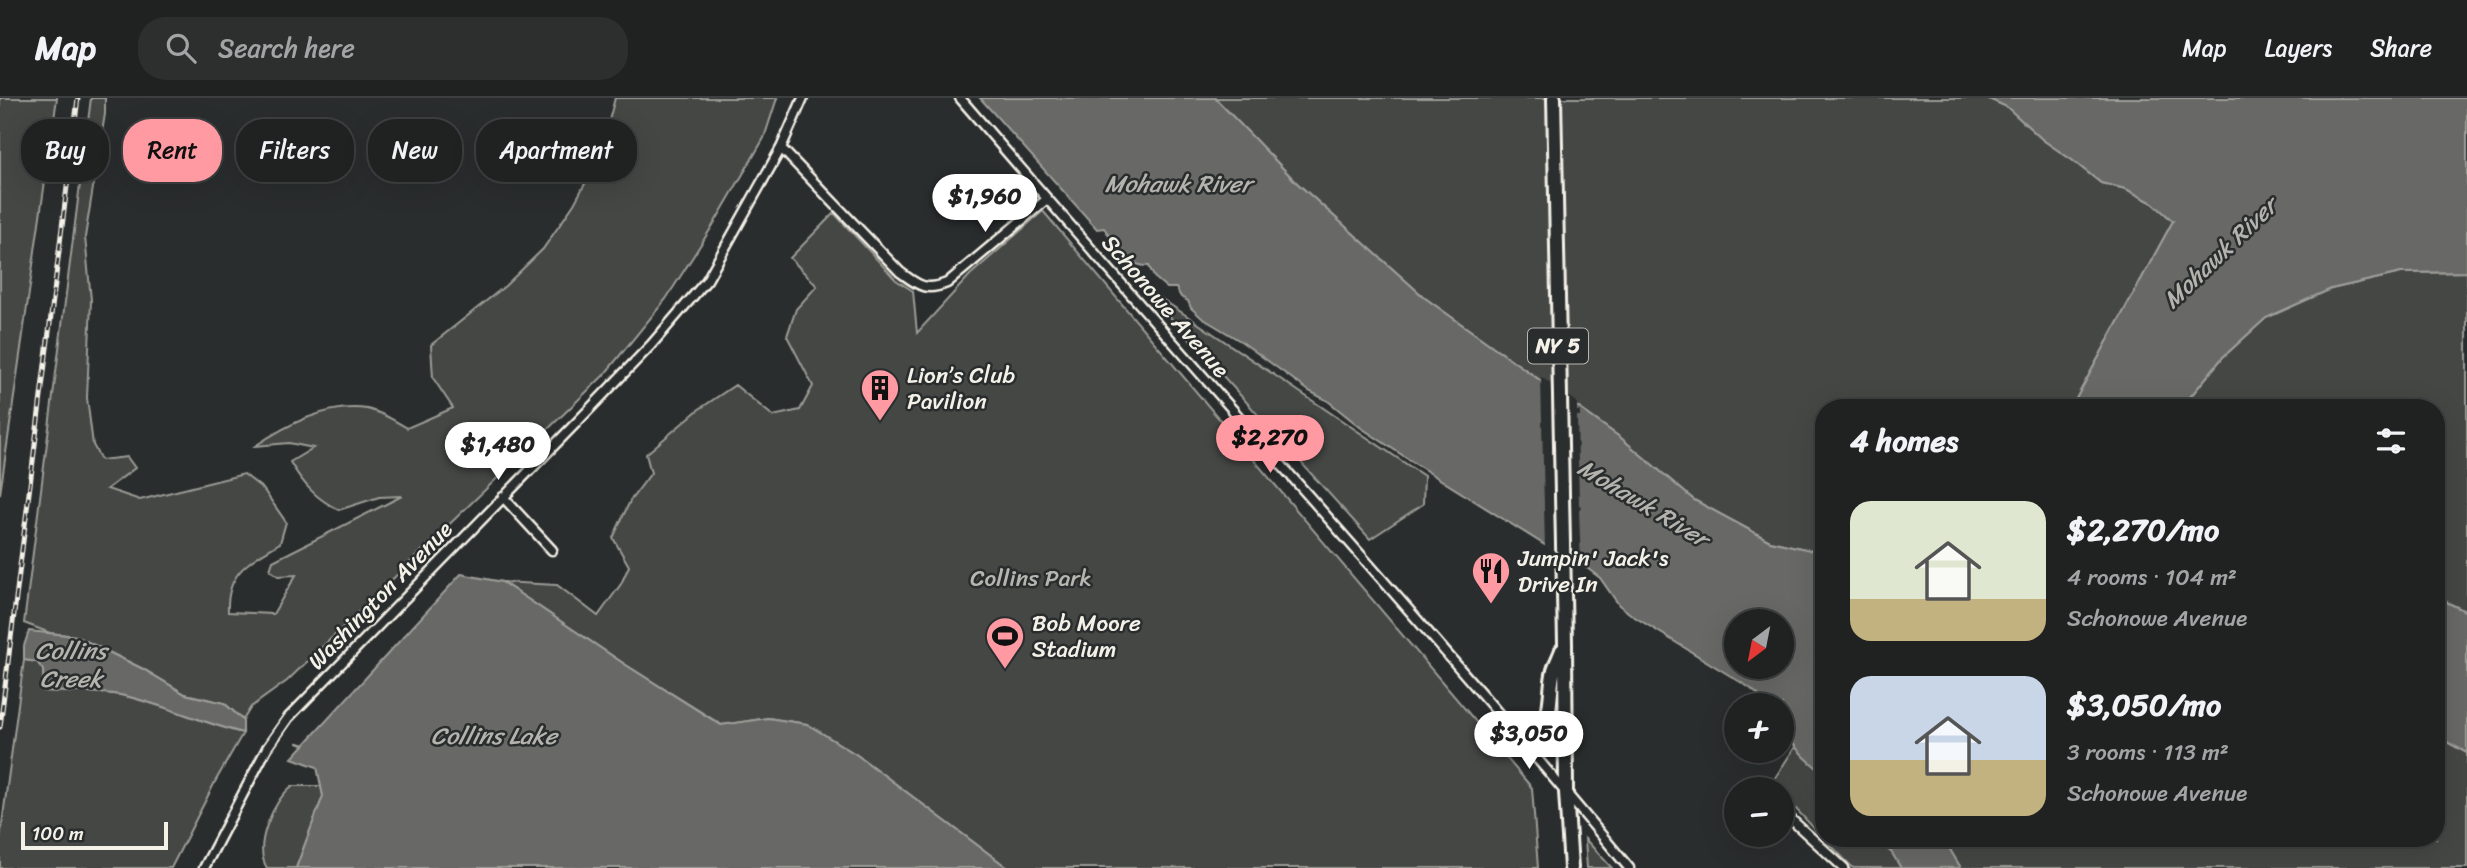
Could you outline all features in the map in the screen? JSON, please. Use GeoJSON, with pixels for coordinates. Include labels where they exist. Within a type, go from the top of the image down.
{"type":"FeatureCollection","features":[{"type":"Feature","properties":{"kind":"main road","name":"NY 5"},"geometry":{"type":"LineString","coordinates":[[1554,98],[1566,792],[1571,868]]}},
{"type":"Feature","properties":{"kind":"main road"},"geometry":{"type":"LineString","coordinates":[[1515,732],[1533,733],[1543,726],[1552,701],[1553,671],[1565,643]]}},
{"type":"Feature","properties":{"kind":"street","name":"Washington Avenue"},"geometry":{"type":"LineString","coordinates":[[204,868],[267,748],[288,718],[651,345],[707,280],[780,148],[803,98]]}},
{"type":"Feature","properties":{"kind":"street","name":"Schonowe Avenue"},"geometry":{"type":"LineString","coordinates":[[960,98],[1515,732],[1629,868]]}},
{"type":"Feature","properties":{"kind":"street"},"geometry":{"type":"LineString","coordinates":[[780,148],[900,272],[919,286],[935,288],[947,283],[978,260],[1047,199]]}},
{"type":"Feature","properties":{"kind":"street"},"geometry":{"type":"LineString","coordinates":[[503,497],[552,550]]}},
{"type":"Feature","properties":{"kind":"street"},"geometry":{"type":"LineString","coordinates":[[1794,822],[1815,841]]}},
{"type":"Feature","properties":{"kind":"street"},"geometry":{"type":"LineString","coordinates":[[1821,847],[1844,868]]}},
{"type":"Feature","properties":{"kind":"green space"},"geometry":{"type":"Polygon","coordinates":[[[0,98],[57,98],[54,119],[21,119],[21,182],[45,182],[0,494],[0,98]]]}},
{"type":"Feature","properties":{"kind":"green space"},"geometry":{"type":"Polygon","coordinates":[[[91,98],[105,98],[104,119],[88,119],[91,98]]]}},
{"type":"Feature","properties":{"kind":"green space"},"geometry":{"type":"Polygon","coordinates":[[[615,98],[777,98],[764,138],[715,222],[666,299],[604,375],[287,681],[251,707],[243,720],[224,703],[185,694],[143,669],[76,636],[50,633],[24,623],[80,182],[94,182],[85,237],[91,300],[87,398],[93,445],[101,460],[127,457],[135,468],[107,489],[140,500],[244,474],[263,489],[286,522],[280,543],[250,562],[236,577],[228,598],[228,612],[273,614],[296,575],[278,576],[270,570],[273,561],[402,496],[379,497],[339,510],[311,490],[290,462],[313,448],[289,443],[255,446],[294,423],[338,409],[373,410],[407,428],[453,408],[433,378],[431,345],[505,286],[543,249],[586,182],[637,182],[637,119],[609,119],[615,98]]]}},
{"type":"Feature","properties":{"kind":"green space"},"geometry":{"type":"Polygon","coordinates":[[[1215,98],[1987,98],[2007,107],[2043,140],[2101,183],[2126,189],[2153,203],[2173,221],[2076,399],[1815,399],[1815,551],[1770,541],[1694,500],[1621,438],[1425,298],[1297,183],[1215,98]]]}},
{"type":"Feature","properties":{"kind":"green space","name":"Collins Park"},"geometry":{"type":"Polygon","coordinates":[[[1043,211],[1532,788],[1538,868],[1008,868],[857,755],[807,724],[768,718],[722,725],[502,582],[557,585],[598,616],[621,584],[629,566],[613,538],[630,501],[651,473],[646,454],[698,410],[735,385],[773,416],[800,410],[813,386],[787,336],[796,309],[817,286],[790,258],[834,213],[896,280],[913,291],[917,333],[970,275],[1043,211]]]}},
{"type":"Feature","properties":{"kind":"green space"},"geometry":{"type":"Polygon","coordinates":[[[2467,272],[2467,612],[2445,601],[2445,399],[2188,399],[2223,357],[2266,318],[2331,289],[2401,273],[2467,272]]]}},
{"type":"Feature","properties":{"kind":"green space"},"geometry":{"type":"Polygon","coordinates":[[[1141,285],[1424,476],[1423,504],[1370,539],[1141,285]]]}},
{"type":"Feature","properties":{"kind":"green space"},"geometry":{"type":"Polygon","coordinates":[[[24,660],[37,662],[43,670],[44,691],[95,692],[125,696],[243,733],[171,868],[0,868],[0,839],[24,660]]]}},
{"type":"Feature","properties":{"kind":"green space"},"geometry":{"type":"Polygon","coordinates":[[[2445,741],[2467,753],[2467,868],[1961,868],[1948,847],[2445,847],[2445,741]]]}},
{"type":"Feature","properties":{"kind":"green space"},"geometry":{"type":"Polygon","coordinates":[[[1795,747],[1815,766],[1815,829],[1794,807],[1794,777],[1776,777],[1785,763],[1794,763],[1795,747]]]}},
{"type":"Feature","properties":{"kind":"green space"},"geometry":{"type":"Polygon","coordinates":[[[292,786],[321,786],[323,796],[296,868],[267,868],[262,848],[267,824],[278,802],[292,786]]]}},
{"type":"Feature","properties":{"kind":"green space"},"geometry":{"type":"Polygon","coordinates":[[[1585,839],[1612,868],[1587,868],[1585,839]]]}},
{"type":"Feature","properties":{"kind":"green space"},"geometry":{"type":"Polygon","coordinates":[[[1833,847],[1885,847],[1901,868],[1853,868],[1833,847]]]}},
{"type":"Feature","properties":{"kind":"water","name":"Mohawk River"},"geometry":{"type":"Polygon","coordinates":[[[980,98],[1215,98],[1297,183],[1425,298],[1621,438],[1694,500],[1770,541],[1815,551],[1815,766],[1794,744],[1794,693],[1756,693],[1735,679],[1794,679],[1794,609],[1724,609],[1724,672],[1633,616],[1619,605],[1600,578],[1587,568],[1559,554],[1414,463],[1242,342],[1202,318],[1191,308],[1188,301],[1181,297],[1176,288],[1167,288],[1154,277],[1149,266],[1134,263],[1117,247],[1104,228],[1097,229],[980,98]]]}},
{"type":"Feature","properties":{"kind":"water","name":"Mohawk River"},"geometry":{"type":"Polygon","coordinates":[[[1987,98],[2467,98],[2467,272],[2401,273],[2331,289],[2266,318],[2223,357],[2188,399],[2076,399],[2173,221],[2153,203],[2126,189],[2101,183],[2043,140],[2007,107],[1987,98]]]}},
{"type":"Feature","properties":{"kind":"water","name":"Collins Lake"},"geometry":{"type":"Polygon","coordinates":[[[461,574],[502,582],[721,725],[768,718],[807,724],[857,755],[1008,868],[296,868],[323,796],[317,767],[292,758],[461,574]]]}},
{"type":"Feature","properties":{"kind":"water"},"geometry":{"type":"Polygon","coordinates":[[[2445,601],[2467,612],[2467,753],[2445,741],[2445,601]]]}},
{"type":"Feature","properties":{"kind":"water","name":"Collins Creek"},"geometry":{"type":"Polygon","coordinates":[[[29,631],[76,636],[143,669],[185,694],[224,703],[243,720],[243,733],[125,696],[44,691],[43,670],[37,662],[24,660],[24,646],[29,631]]]}},
{"type":"Feature","properties":{"kind":"water"},"geometry":{"type":"Polygon","coordinates":[[[1885,847],[1948,847],[1961,868],[1901,868],[1885,847]]]}},
{"type":"Feature","properties":{"kind":"pier"},"geometry":{"type":"Polygon","coordinates":[[[1541,377],[1577,402],[1577,411],[1580,411],[1580,416],[1577,416],[1581,568],[1545,549],[1541,377]]]}},
{"type":"Feature","properties":{"kind":"waterway","name":"Collins Creek"},"geometry":{"type":"LineString","coordinates":[[298,743],[304,745]]}},
{"type":"Feature","properties":{"kind":"railway"},"geometry":{"type":"LineString","coordinates":[[0,727],[78,98]]}},
{"type":"Feature","properties":{"kind":"place","name":"Lion’s Club Pavilion"},"geometry":{"type":"Point","coordinates":[880,422]}},
{"type":"Feature","properties":{"kind":"place","name":"Jumpin' Jack's Drive In"},"geometry":{"type":"Point","coordinates":[1491,605]}},
{"type":"Feature","properties":{"kind":"place","name":"Bob Moore Stadium"},"geometry":{"type":"Point","coordinates":[1005,670]}}]}
